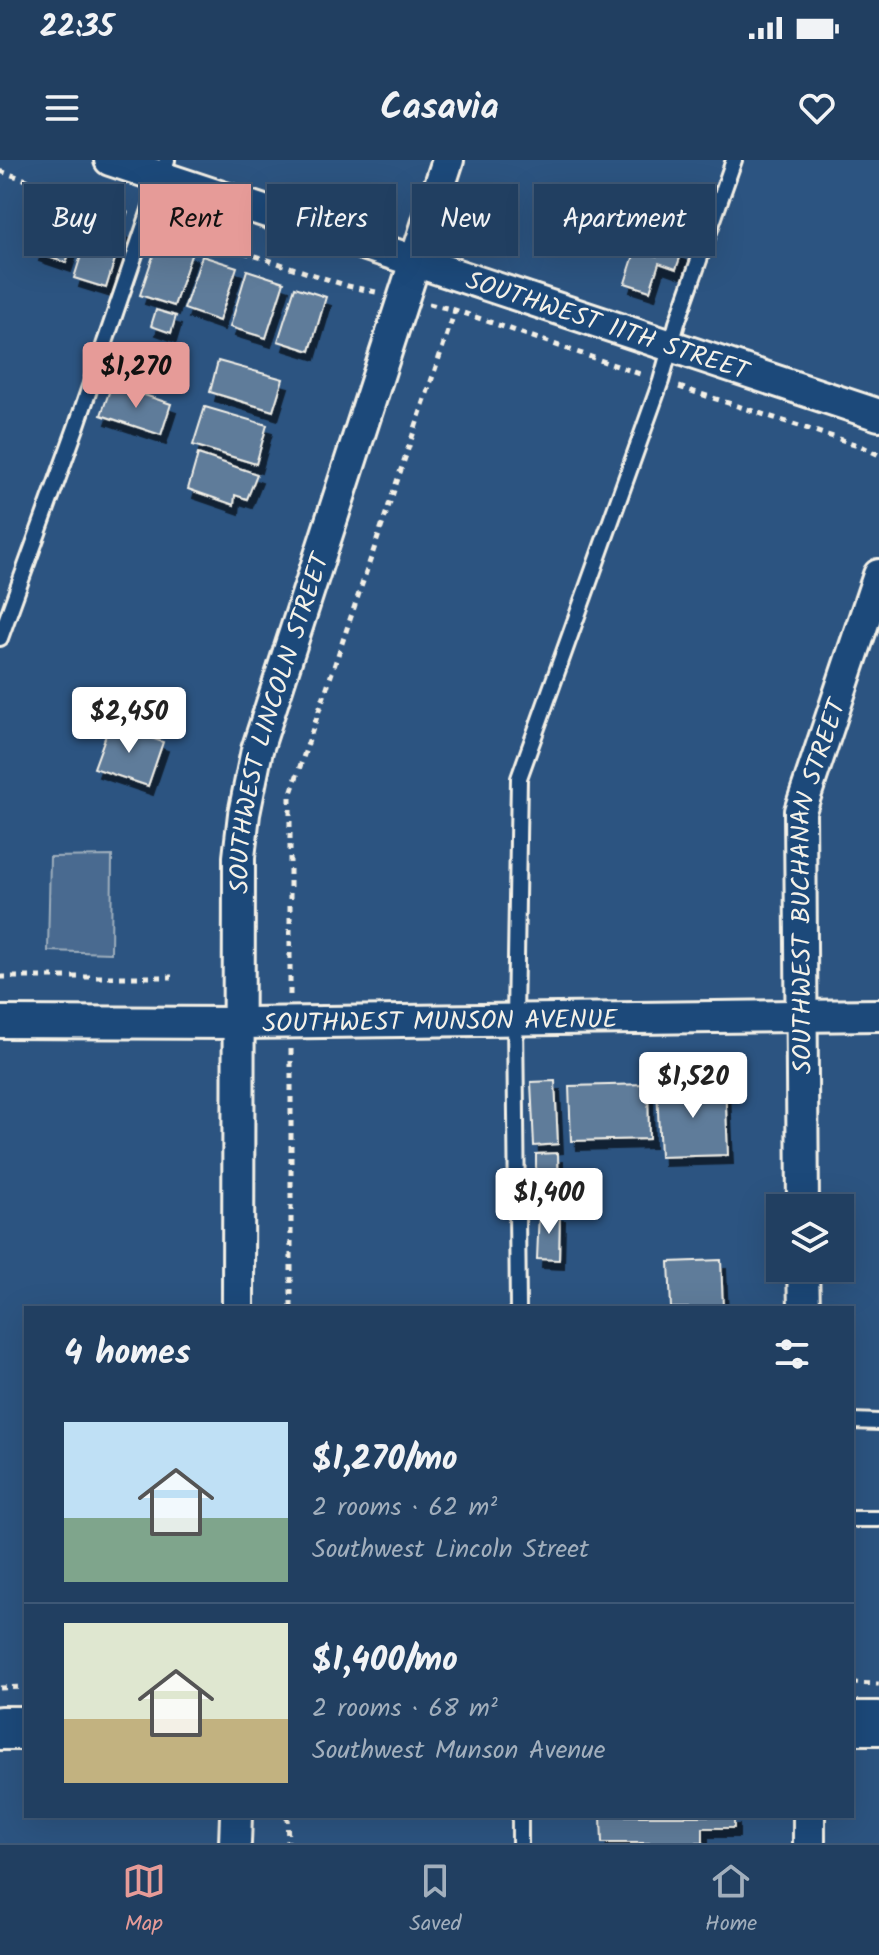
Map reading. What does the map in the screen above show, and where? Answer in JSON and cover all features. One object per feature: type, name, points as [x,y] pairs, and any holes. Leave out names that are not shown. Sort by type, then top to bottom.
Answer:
[{"type":"main road","points":[[854,1723],[879,1723]]},
{"type":"main road","points":[[0,1728],[24,1728]]},
{"type":"street","name":"SOUTHWEST 11TH STREET","points":[[110,160],[164,169],[414,261],[879,415]]},
{"type":"street","name":"SOUTHWEST LINCOLN STREET","points":[[238,1306],[239,857],[244,814],[257,750],[448,160]]},
{"type":"street","name":"SOUTHWEST BUCHANAN STREET","points":[[803,1194],[800,811],[879,575]]},
{"type":"street","name":"SOUTHWEST MUNSON AVENUE","points":[[0,1022],[290,1023],[879,1015]]},
{"type":"street","points":[[803,1282],[804,1306]]},
{"type":"street","points":[[235,1843],[236,1818]]},
{"type":"street","points":[[809,1818],[809,1843]]},
{"type":"lane","points":[[518,1306],[515,1019],[519,778],[661,381],[677,323],[734,160]]},
{"type":"lane","points":[[0,638],[140,241]]},
{"type":"lane","points":[[854,1421],[879,1422]]},
{"type":"lane","points":[[854,1519],[879,1519]]},
{"type":"lane","points":[[520,1818],[520,1843]]},
{"type":"path","points":[[0,171],[140,219]]},
{"type":"path","points":[[251,255],[348,286],[455,310],[861,446],[879,455]]},
{"type":"path","points":[[291,1306],[290,796],[464,277]]},
{"type":"path","points":[[0,977],[172,977]]},
{"type":"path","points":[[854,1683],[879,1684]]},
{"type":"path","points":[[0,1688],[24,1687]]},
{"type":"path","points":[[287,1818],[288,1843]]},
{"type":"shaded area","points":[[112,856],[111,953],[48,951],[50,857]]},
{"type":"building","points":[[46,256],[68,256],[66,263]]},
{"type":"building","points":[[81,256],[116,256],[106,288],[74,278]]},
{"type":"building","points":[[153,256],[191,256],[174,306],[140,295]]},
{"type":"building","points":[[202,256],[237,267],[219,321],[184,309]]},
{"type":"building","points":[[634,256],[681,256],[676,269],[659,263],[650,291],[625,283]]},
{"type":"building","points":[[247,270],[284,282],[266,338],[230,327]]},
{"type":"building","points":[[295,287],[326,297],[310,351],[278,341]]},
{"type":"building","points":[[156,310],[176,316],[171,333],[151,326]]},
{"type":"building","points":[[218,361],[283,379],[273,411],[210,392]]},
{"type":"building","points":[[112,384],[171,404],[161,435],[101,415]]},
{"type":"building","points":[[205,407],[267,425],[256,464],[193,445]]},
{"type":"building","points":[[198,454],[257,474],[247,499],[235,495],[234,505],[188,489]]},
{"type":"building","points":[[110,724],[163,742],[148,786],[94,768]]},
{"type":"building","points":[[555,1081],[558,1144],[534,1146],[531,1082]]},
{"type":"building","points":[[725,1083],[728,1155],[660,1157],[657,1086]]},
{"type":"building","points":[[648,1084],[649,1139],[571,1141],[569,1086]]},
{"type":"building","points":[[558,1153],[559,1203],[536,1203],[536,1154]]},
{"type":"building","points":[[539,1211],[560,1212],[559,1260],[537,1259]]},
{"type":"building","points":[[721,1260],[723,1306],[671,1306],[669,1262]]},
{"type":"building","points":[[601,1818],[734,1818],[734,1828],[703,1828],[703,1843],[602,1843]]}]
